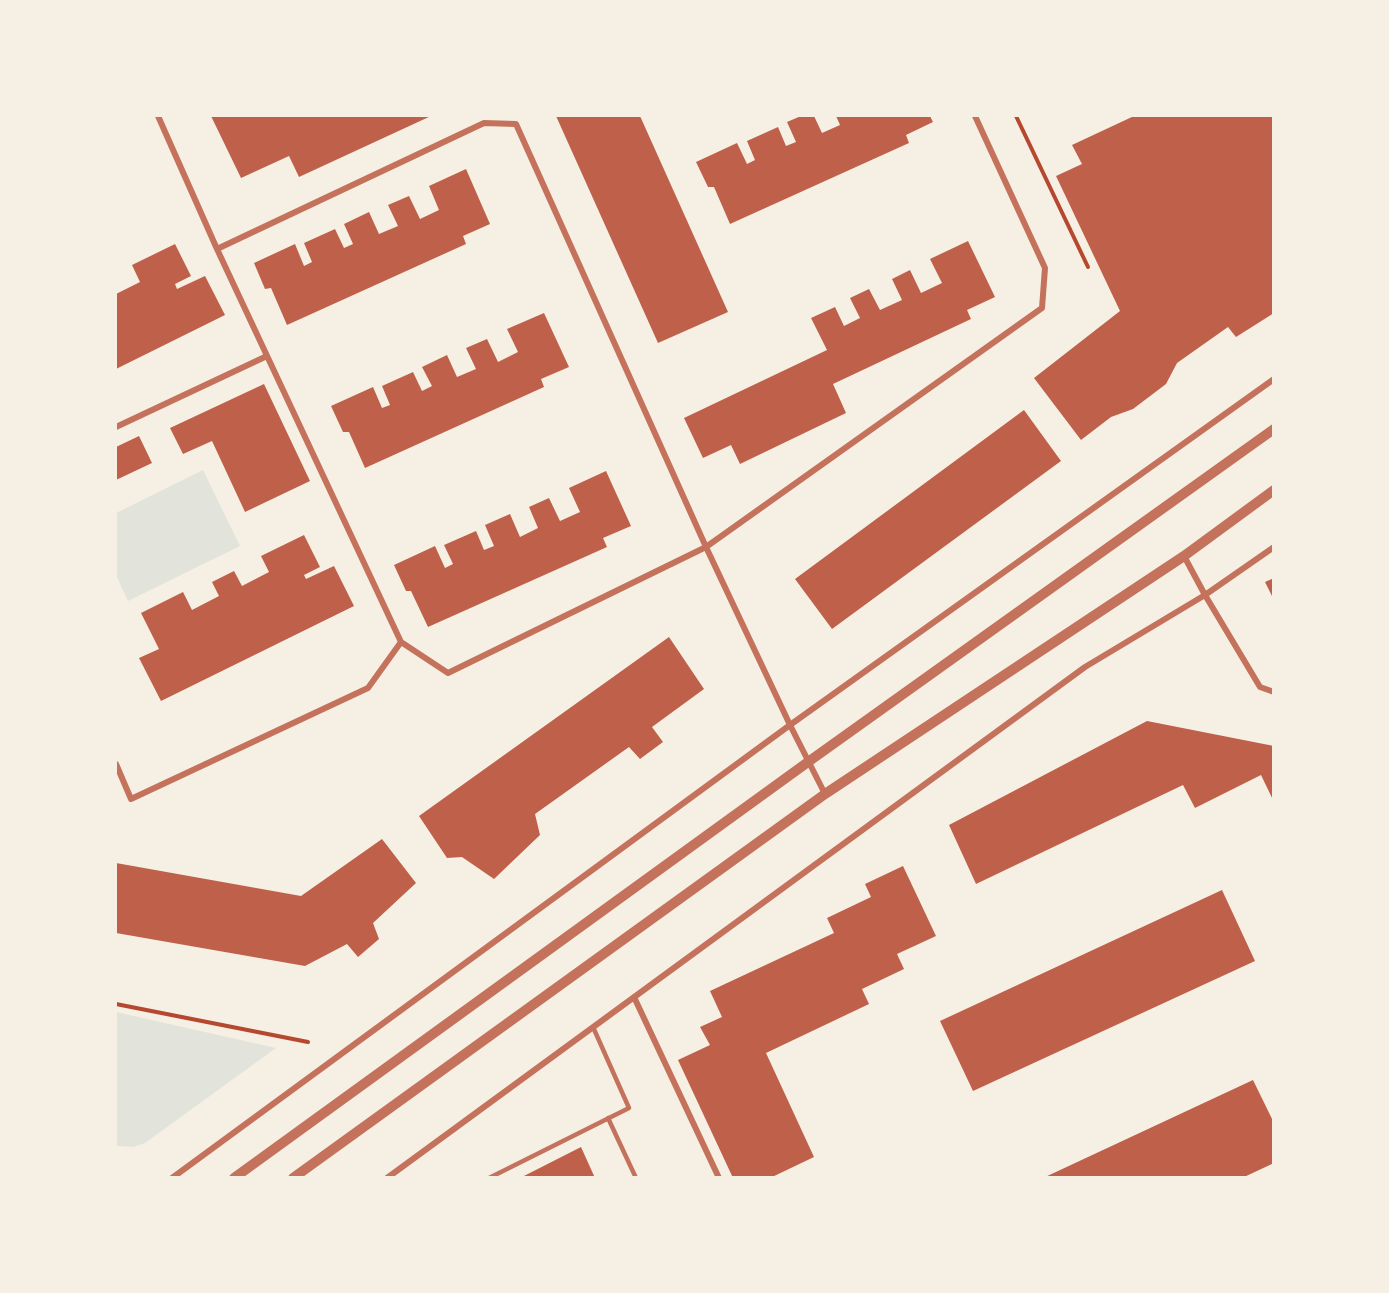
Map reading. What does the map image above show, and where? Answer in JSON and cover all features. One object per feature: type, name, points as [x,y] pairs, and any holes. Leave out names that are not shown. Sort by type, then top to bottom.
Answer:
[{"type":"street","points":[[158,116],[217,249],[401,642],[448,673],[706,546],[1042,308],[1045,268],[975,116]]},
{"type":"street","points":[[217,249],[484,123],[516,124],[706,546],[825,794]]},
{"type":"street","points":[[116,427],[267,356]]},
{"type":"street","points":[[172,1178],[790,725],[1274,379]]},
{"type":"street","points":[[234,1178],[808,762],[1274,429]]},
{"type":"street","points":[[293,1178],[825,794],[1185,556],[1274,490]]},
{"type":"street","points":[[387,1178],[1085,667],[1205,595],[1274,547]]},
{"type":"street","points":[[1185,556],[1205,595],[1260,687],[1274,692]]},
{"type":"street","points":[[116,764],[131,799],[368,688],[401,642]]},
{"type":"street","points":[[634,997],[719,1178]]},
{"type":"lane","points":[[489,1178],[629,1108],[593,1027]]},
{"type":"lane","points":[[608,1118],[636,1178]]},
{"type":"path","points":[[1017,116],[1088,267]]},
{"type":"path","points":[[116,1004],[308,1042]]},
{"type":"shaded area","points":[[203,470],[240,546],[128,601],[116,575],[116,513]]},
{"type":"shaded area","points":[[116,1012],[276,1048],[145,1143],[133,1147],[118,1146],[116,1145]]},
{"type":"building","points":[[211,116],[431,116],[299,177],[289,156],[241,178]]},
{"type":"building","points":[[556,116],[640,116],[728,312],[658,343]]},
{"type":"building","points":[[801,116],[814,116],[822,133],[840,125],[836,116],[930,116],[933,122],[906,135],[909,143],[730,224],[714,187],[708,187],[696,162],[737,143],[747,164],[755,160],[747,141],[778,127],[786,146],[796,142],[787,122]]},
{"type":"building","points":[[1134,116],[1274,116],[1274,313],[1236,337],[1228,327],[1177,363],[1166,384],[1133,409],[1111,417],[1081,440],[1034,378],[1120,311],[1056,176],[1082,164],[1072,145]]},
{"type":"building","points":[[466,169],[490,224],[463,236],[466,244],[287,325],[271,288],[265,289],[254,263],[295,244],[304,266],[312,262],[304,243],[335,229],[344,248],[353,244],[344,224],[369,212],[379,234],[398,226],[388,205],[409,196],[420,219],[439,210],[429,186]]},
{"type":"building","points":[[968,241],[995,297],[967,310],[971,319],[833,384],[846,413],[740,464],[731,445],[703,458],[684,418],[827,350],[811,318],[835,307],[844,326],[860,318],[850,298],[869,289],[880,310],[902,300],[892,279],[910,270],[921,293],[942,283],[930,259]]},
{"type":"building","points":[[175,244],[191,276],[175,284],[177,289],[205,276],[225,315],[116,369],[116,294],[140,282],[132,265]]},
{"type":"building","points":[[544,313],[569,367],[541,379],[544,387],[365,468],[349,432],[343,432],[331,406],[373,387],[382,408],[390,405],[382,386],[413,372],[422,391],[432,386],[422,367],[447,355],[457,377],[476,369],[466,348],[487,339],[498,362],[518,352],[507,329]]},
{"type":"building","points":[[264,384],[310,481],[245,512],[212,441],[183,454],[170,428]]},
{"type":"building","points":[[1024,410],[1061,461],[832,629],[795,579]]},
{"type":"building","points":[[139,436],[152,463],[116,480],[116,447]]},
{"type":"building","points":[[606,471],[631,526],[603,538],[607,547],[428,627],[411,591],[406,591],[394,565],[435,546],[445,568],[453,564],[444,545],[476,531],[484,550],[494,546],[485,525],[510,514],[520,537],[538,528],[529,507],[549,498],[560,521],[580,512],[569,488]]},
{"type":"building","points":[[304,535],[320,567],[304,575],[306,579],[334,566],[354,606],[161,701],[139,658],[159,649],[141,613],[183,592],[192,610],[219,596],[212,582],[234,571],[242,586],[269,572],[261,556]]},
{"type":"building","points":[[1274,578],[1274,600],[1265,582]]},
{"type":"building","points":[[669,637],[704,689],[652,727],[663,742],[640,759],[629,747],[535,814],[540,835],[494,879],[462,857],[447,858],[419,816]]},
{"type":"building","points":[[1147,721],[1274,746],[1274,802],[1261,775],[1195,808],[1183,785],[976,884],[949,825]]},
{"type":"building","points":[[382,839],[416,883],[373,923],[379,939],[358,957],[347,944],[305,966],[116,933],[116,863],[301,896]]},
{"type":"building","points":[[903,866],[936,936],[897,954],[904,969],[862,989],[869,1004],[766,1053],[814,1157],[770,1178],[733,1178],[678,1060],[710,1045],[700,1027],[722,1017],[710,991],[834,933],[827,918],[871,897],[865,884]]},
{"type":"building","points":[[1222,890],[1255,961],[973,1091],[940,1021]]},
{"type":"building","points":[[1253,1080],[1274,1123],[1274,1163],[1242,1178],[1043,1178]]},
{"type":"building","points":[[581,1147],[595,1178],[520,1178]]}]
